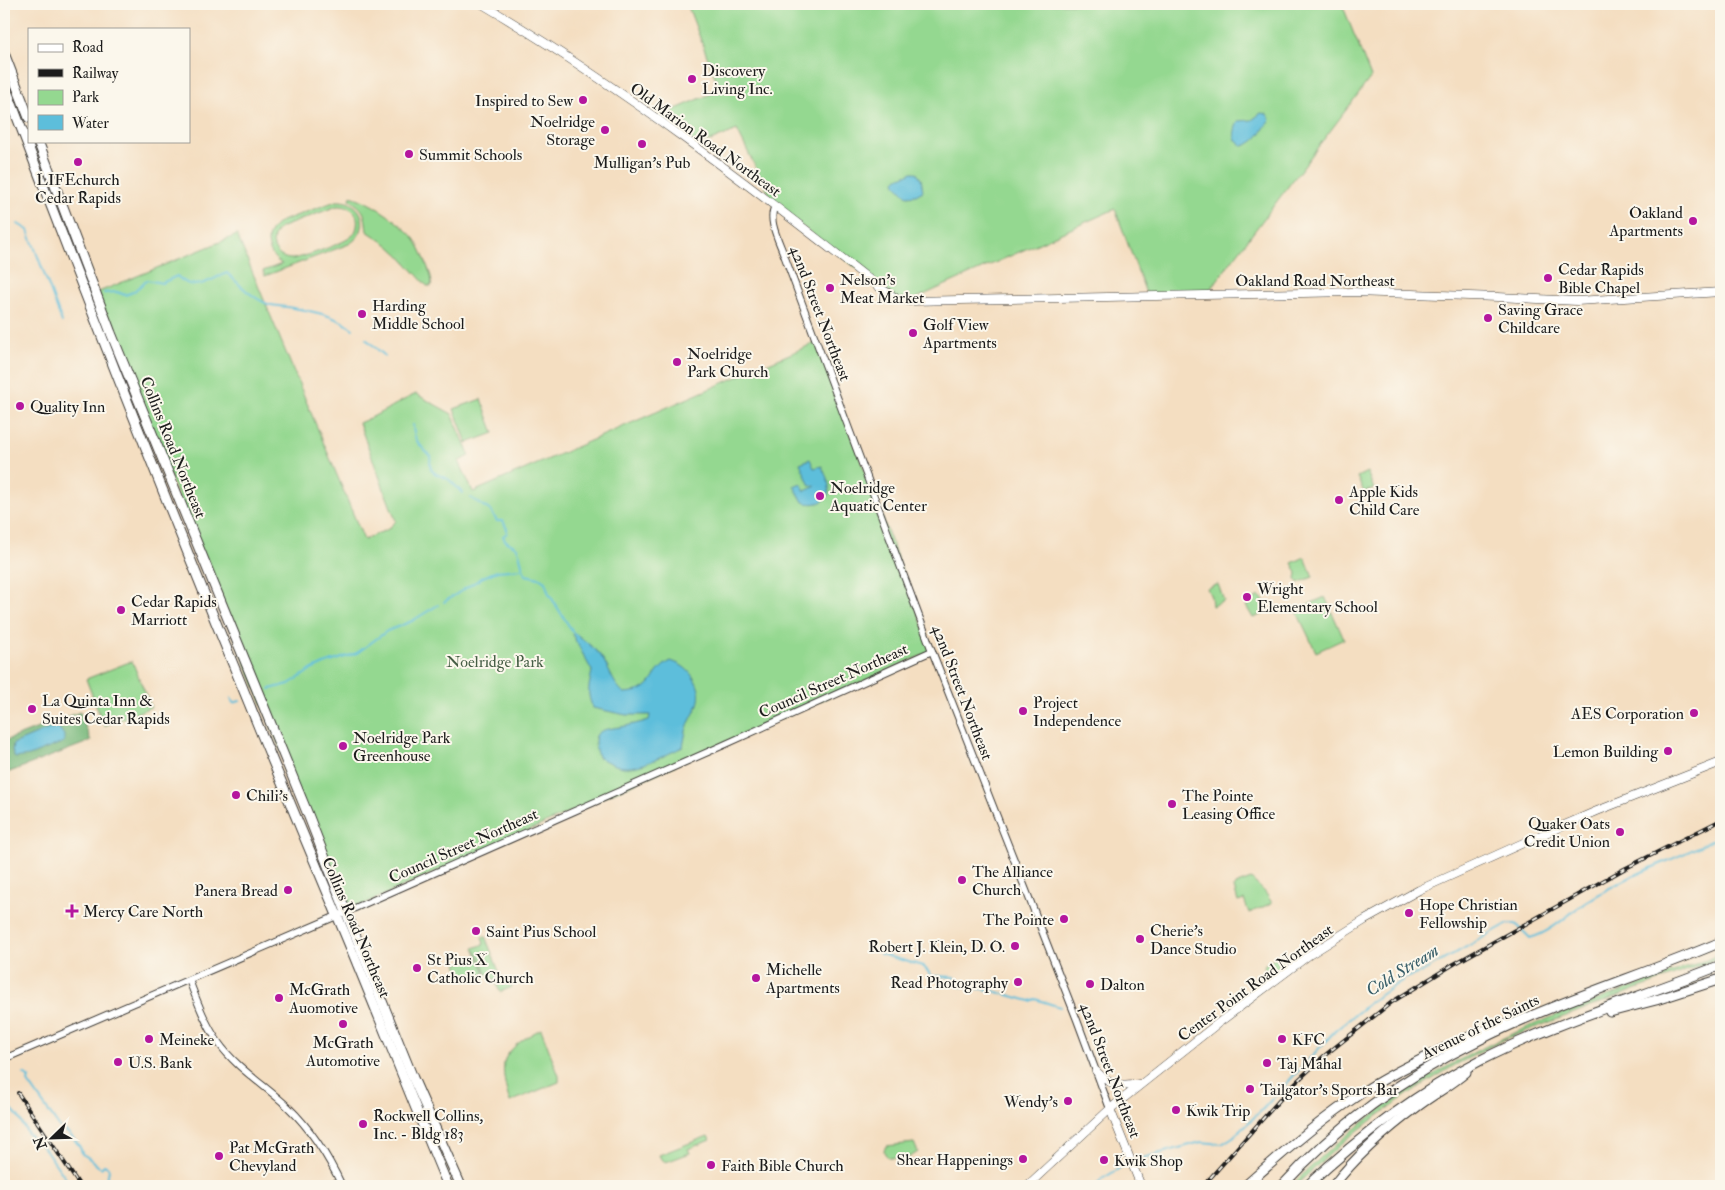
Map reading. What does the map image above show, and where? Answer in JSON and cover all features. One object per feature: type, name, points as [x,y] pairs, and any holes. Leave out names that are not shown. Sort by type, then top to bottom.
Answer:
[{"type":"highway","points":[[4,53],[28,115]]},
{"type":"highway","name":"Collins Road Northeast","points":[[4,83],[101,337],[297,823],[341,914],[462,1186]]},
{"type":"highway","name":"Collins Road Northeast","points":[[38,142],[115,342],[286,762],[341,914],[448,1186]]},
{"type":"highway","name":"Collins Road Northeast","points":[[239,678],[247,681],[274,745],[286,762]]},
{"type":"highway","name":"Avenue of the Saints","points":[[1282,1186],[1320,1148],[1378,1101],[1443,1059],[1526,1019],[1709,948],[1721,941]]},
{"type":"highway","name":"Avenue of the Saints","points":[[1306,1186],[1389,1116],[1430,1089],[1482,1059],[1541,1033],[1721,965]]},
{"type":"highway","points":[[1590,1015],[1656,1000],[1721,979]]},
{"type":"highway","points":[[1245,1186],[1314,1127],[1352,1099],[1383,1080],[1492,1027],[1526,1019]]},
{"type":"highway","points":[[1333,1186],[1364,1151],[1389,1129],[1419,1105],[1457,1080],[1482,1059]]},
{"type":"main road","name":"Old Marion Road Northeast","points":[[482,4],[590,71],[775,206],[879,287],[896,298],[910,301]]},
{"type":"main road","name":"Oakland Road Northeast","points":[[910,301],[1354,292],[1577,301],[1721,292]]},
{"type":"main road","name":"Center Point Road Northeast","points":[[1028,1186],[1110,1109],[1309,955],[1399,900],[1597,811],[1721,762]]},
{"type":"main road","points":[[1096,1071],[1107,1082],[1117,1086],[1128,1086],[1144,1082]]},
{"type":"main road","name":"42nd Street Northeast","points":[[1110,1109],[1141,1186]]},
{"type":"street","name":"42nd Street Northeast","points":[[775,206],[772,212],[775,231],[932,650],[1110,1109]]},
{"type":"street","name":"Council Street Northeast","points":[[4,1059],[341,914],[932,650]]},
{"type":"street","points":[[189,980],[208,1026],[219,1043],[231,1057],[290,1109],[322,1150],[342,1186]]},
{"type":"green space","points":[[687,4],[1342,4],[1371,77],[1209,291],[1147,296],[1115,209],[910,301],[896,298],[775,206],[737,130],[696,147],[655,118],[720,90]]},
{"type":"green space","points":[[351,196],[381,210],[411,235],[424,258],[432,281],[431,286],[427,286],[388,245],[367,231],[363,213],[350,200]]},
{"type":"green space","points":[[336,201],[353,205],[362,217],[363,224],[361,231],[349,244],[265,276],[263,271],[282,264],[272,254],[268,242],[271,231],[282,221]],"holes":[[[337,206],[349,208],[356,216],[357,228],[352,236],[333,246],[293,259],[277,253],[273,243],[276,233],[280,228]]]},
{"type":"green space","name":"Noelridge Park","points":[[237,235],[364,540],[388,529],[396,521],[359,423],[416,394],[452,414],[470,456],[459,461],[473,492],[817,342],[932,651],[346,912],[96,293]]},
{"type":"green space","points":[[481,399],[494,433],[467,443],[454,409]]},
{"type":"green space","points":[[1367,472],[1374,489],[1364,492],[1357,477]]},
{"type":"green space","points":[[1305,557],[1313,577],[1298,583],[1296,579],[1297,573],[1292,563]]},
{"type":"green space","points":[[1218,584],[1224,601],[1212,606],[1207,588]]},
{"type":"green space","points":[[1258,596],[1264,601],[1263,614],[1253,618],[1246,606]]},
{"type":"green space","points":[[1325,597],[1344,639],[1316,652],[1296,610]]},
{"type":"green space","points":[[132,661],[151,707],[104,726],[86,679]]},
{"type":"green space","points":[[80,712],[91,741],[7,773],[4,764],[4,741]]},
{"type":"green space","points":[[1251,879],[1265,892],[1272,903],[1249,913],[1244,900],[1238,902],[1234,888],[1235,885]]},
{"type":"green space","points":[[485,936],[504,984],[510,982],[512,987],[500,992],[494,978],[491,979],[487,975],[474,948],[484,944],[482,937]]},
{"type":"green space","points":[[1721,952],[1721,956],[1706,963],[1505,1039],[1455,1065],[1411,1092],[1369,1122],[1342,1143],[1295,1186],[1291,1186],[1354,1129],[1420,1083],[1455,1062],[1529,1026],[1703,962]]},
{"type":"green space","points":[[1281,953],[1284,953],[1285,964],[1272,973],[1266,972],[1264,965]]},
{"type":"green space","points":[[478,956],[485,973],[464,981],[457,964]]},
{"type":"green space","points":[[541,1029],[559,1076],[559,1082],[510,1102],[504,1075],[505,1059],[516,1045]]},
{"type":"green space","points":[[708,1136],[710,1140],[688,1149],[690,1153],[666,1162],[659,1155]]},
{"type":"green space","points":[[914,1143],[918,1152],[910,1157],[889,1158],[885,1154],[886,1146]]},
{"type":"water","points":[[1261,113],[1267,114],[1270,119],[1262,132],[1252,142],[1243,146],[1239,144],[1234,135],[1238,121],[1252,120]]},
{"type":"water","points":[[912,172],[916,172],[921,179],[923,191],[916,195],[907,196],[897,186],[895,181]]},
{"type":"water","points":[[810,459],[814,468],[822,466],[829,486],[828,494],[824,500],[812,504],[803,502],[794,486],[801,483],[805,491],[816,486],[810,486],[800,463]]},
{"type":"water","points":[[575,633],[600,655],[616,684],[624,693],[643,689],[652,681],[658,671],[671,661],[688,671],[695,680],[700,694],[699,701],[686,731],[683,747],[654,760],[631,767],[617,766],[598,757],[595,742],[598,733],[607,729],[649,720],[650,715],[626,715],[593,708],[589,694],[592,671],[572,634]]},
{"type":"water","points":[[58,727],[64,735],[64,742],[29,756],[15,758],[12,751],[13,744],[51,728]]},
{"type":"waterway","points":[[18,224],[28,230],[62,322]]},
{"type":"waterway","points":[[104,293],[117,292],[125,295],[133,292],[147,280],[162,283],[177,276],[190,284],[196,285],[208,282],[227,273],[246,290],[268,304],[322,314],[338,320],[353,329]]},
{"type":"waterway","points":[[366,339],[385,356]]},
{"type":"waterway","points":[[413,425],[416,439],[430,456],[432,471],[448,479],[463,493]]},
{"type":"waterway","points":[[471,498],[491,511],[497,521],[503,521],[507,529],[507,533],[503,536],[505,540],[518,549],[526,575],[539,578],[545,582],[549,594],[574,634]]},
{"type":"waterway","points":[[444,602],[483,577],[497,571],[522,569]]},
{"type":"waterway","points":[[270,689],[289,684],[324,664],[357,653],[387,631],[412,621],[438,605]]},
{"type":"waterway","points":[[231,698],[233,703],[240,701]]},
{"type":"waterway","name":"Cold Stream","points":[[1143,1158],[1201,1142],[1222,1144],[1233,1137],[1262,1110],[1335,1031],[1373,1000],[1406,978],[1422,972],[1507,924],[1516,924],[1530,938],[1543,933],[1609,888],[1721,835]]},
{"type":"waterway","points":[[880,954],[923,966],[932,976],[954,977],[957,986],[990,990],[1030,1001],[1035,999],[1060,1007]]},
{"type":"waterway","points":[[24,1074],[29,1078],[28,1082],[60,1128],[74,1139],[80,1147],[82,1154],[101,1168],[104,1165],[108,1167],[106,1184],[108,1185]]},
{"type":"waterway","points":[[4,1096],[28,1134],[45,1149],[71,1186]]},
{"type":"waterway","name":"Cold Stream","points":[[1096,1186],[1102,1179],[1120,1168]]},
{"type":"railway","points":[[1203,1186],[1292,1086],[1324,1056],[1392,1002],[1454,964],[1624,869],[1721,820]]},
{"type":"railway","points":[[18,1093],[80,1186]]},
{"type":"place","name":"Discovery Living Inc.","points":[[692,79]]},
{"type":"place","name":"Inspired to Sew","points":[[583,100]]},
{"type":"place","name":"Noelridge Storage","points":[[605,130]]},
{"type":"place","name":"Mulligan's Pub","points":[[642,144]]},
{"type":"place","name":"Summit Schools","points":[[409,154]]},
{"type":"place","name":"LIFEchurch Cedar Rapids","points":[[78,162]]},
{"type":"place","name":"Oakland Apartments","points":[[1693,221]]},
{"type":"place","name":"Cedar Rapids Bible Chapel","points":[[1548,278]]},
{"type":"place","name":"Nelson's Meat Market","points":[[830,288]]},
{"type":"place","name":"Harding Middle School","points":[[362,314]]},
{"type":"place","name":"Saving Grace Childcare","points":[[1488,318]]},
{"type":"place","name":"Golf View Apartments","points":[[913,333]]},
{"type":"place","name":"Noelridge Park Church","points":[[677,362]]},
{"type":"place","name":"Quality Inn","points":[[20,406]]},
{"type":"place","name":"Noelridge Aquatic Center","points":[[820,496]]},
{"type":"place","name":"Apple Kids Child Care","points":[[1339,500]]},
{"type":"place","name":"Wright Elementary School","points":[[1247,597]]},
{"type":"place","name":"Cedar Rapids Marriott","points":[[121,610]]},
{"type":"place","name":"La Quinta Inn & Suites Cedar Rapids","points":[[32,709]]},
{"type":"place","name":"Project Independence","points":[[1023,711]]},
{"type":"place","name":"AES Corporation","points":[[1694,713]]},
{"type":"place","name":"Noelridge Park Greenhouse","points":[[343,746]]},
{"type":"place","name":"Lemon Building","points":[[1668,751]]},
{"type":"place","name":"Chili's","points":[[236,795]]},
{"type":"place","name":"The Pointe Leasing Office","points":[[1172,804]]},
{"type":"place","name":"Quaker Oats Credit Union","points":[[1620,832]]},
{"type":"place","name":"The Alliance Church","points":[[962,880]]},
{"type":"place","name":"Panera Bread","points":[[288,890]]},
{"type":"place","name":"Mercy Care North","points":[[72,911]]},
{"type":"place","name":"Hope Christian Fellowship","points":[[1409,913]]},
{"type":"place","name":"The Pointe","points":[[1064,919]]},
{"type":"place","name":"Saint Pius School","points":[[476,931]]},
{"type":"place","name":"Cherie's Dance Studio","points":[[1140,939]]},
{"type":"place","name":"Robert J. Klein, D. O.","points":[[1015,946]]},
{"type":"place","name":"St Pius X Catholic Church","points":[[417,968]]},
{"type":"place","name":"Michelle Apartments","points":[[756,978]]},
{"type":"place","name":"Read Photography","points":[[1018,982]]},
{"type":"place","name":"Dalton","points":[[1090,984]]},
{"type":"place","name":"McGrath Auomotive","points":[[279,998]]},
{"type":"place","name":"McGrath Automotive","points":[[343,1024]]},
{"type":"place","name":"Meineke","points":[[149,1039]]},
{"type":"place","name":"KFC","points":[[1282,1039]]},
{"type":"place","name":"U.S. Bank","points":[[118,1062]]},
{"type":"place","name":"Taj Mahal","points":[[1267,1063]]},
{"type":"place","name":"Tailgator's Sports Bar","points":[[1250,1089]]},
{"type":"place","name":"Wendy's","points":[[1068,1101]]},
{"type":"place","name":"Kwik Trip","points":[[1176,1110]]},
{"type":"place","name":"Rockwell Collins, Inc. - Bldg 183","points":[[363,1124]]},
{"type":"place","name":"Pat McGrath Chevyland","points":[[219,1156]]},
{"type":"place","name":"Shear Happenings","points":[[1023,1159]]},
{"type":"place","name":"Kwik Shop","points":[[1104,1160]]},
{"type":"place","name":"Faith Bible Church","points":[[711,1165]]}]
